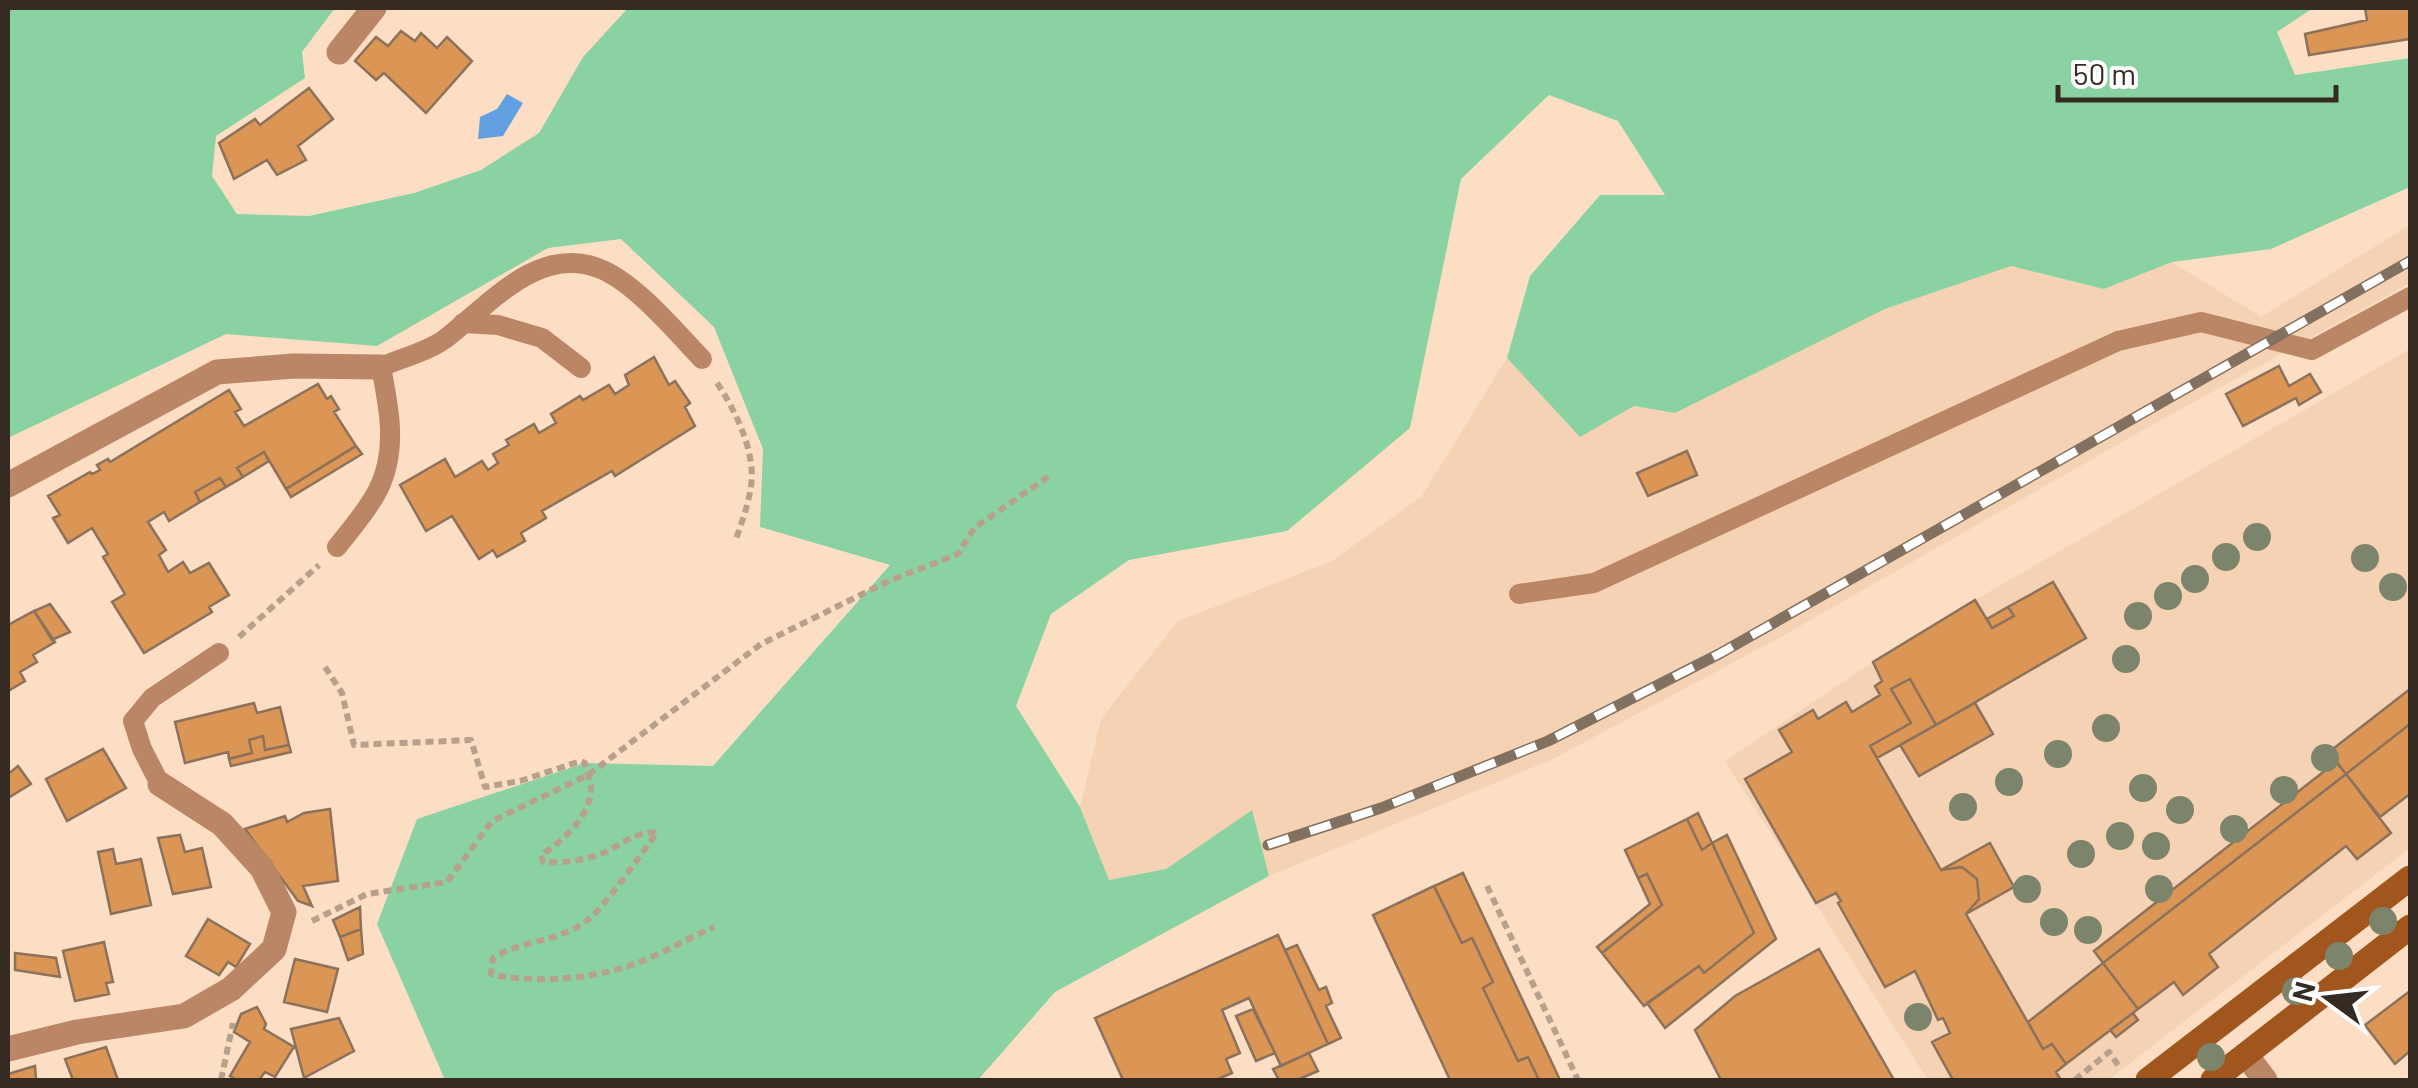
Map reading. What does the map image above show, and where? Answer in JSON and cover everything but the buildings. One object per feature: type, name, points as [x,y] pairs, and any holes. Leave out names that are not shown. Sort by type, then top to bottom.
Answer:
[{"type":"main road","points":[[2148,1080],[2410,878]]},
{"type":"main road","points":[[2213,1080],[2410,928]]},
{"type":"street","points":[[339,52],[374,8]]},
{"type":"street","points":[[8,485],[217,372],[294,366],[381,367]]},
{"type":"street","points":[[8,1049],[76,1032],[184,1016],[231,989],[274,949],[284,912],[262,868],[222,824],[160,784]]},
{"type":"street","points":[[2246,1055],[2265,1080]]},
{"type":"lane","points":[[338,547],[378,490],[390,453],[390,416],[381,367],[441,342],[522,277],[561,263],[598,268],[640,295],[702,359]]},
{"type":"lane","points":[[1519,594],[1594,583],[2118,341],[2201,322],[2312,350],[2410,297]]},
{"type":"lane","points":[[463,323],[498,325],[542,338],[581,368]]},
{"type":"lane","points":[[160,784],[133,721],[152,698],[219,654]]},
{"type":"path","points":[[702,359],[731,404],[752,464],[748,504],[735,542]]},
{"type":"path","points":[[282,930],[310,922],[368,894],[447,882],[492,821],[588,776],[761,644],[891,580],[958,554],[974,528],[1048,477]]},
{"type":"path","points":[[219,654],[338,547]]},
{"type":"path","points":[[325,667],[342,693],[354,745],[471,740],[485,787],[520,781],[581,761],[592,790],[583,815],[555,846],[541,855],[543,862],[561,863],[600,855],[647,831],[657,833],[587,920],[546,940],[506,949],[493,958],[491,974],[515,980],[560,978],[622,968],[714,926]]},
{"type":"path","points":[[1486,886],[1578,1080]]},
{"type":"path","points":[[221,1080],[237,1005],[231,989]]},
{"type":"path","points":[[2078,1078],[2109,1052],[2130,1080]]},
{"type":"shaded area","points":[[2410,225],[2410,283],[1779,638],[1551,760],[1269,876],[1252,811],[1166,869],[1109,880],[1080,807],[1101,719],[1178,621],[1332,561],[1422,496],[1507,358],[1580,437],[1634,406],[1675,413],[1885,309],[2011,266],[2104,289],[2172,262],[2261,317]]},
{"type":"shaded area","points":[[2410,349],[2410,848],[2108,1080],[1928,1080],[1725,761],[1873,662],[1975,600]]},
{"type":"green space","points":[[8,8],[335,8],[302,52],[305,78],[216,136],[212,176],[237,214],[309,216],[414,193],[481,170],[539,133],[583,57],[628,8],[2313,8],[2277,32],[2295,75],[2410,58],[2410,187],[2271,249],[2172,262],[2104,289],[2011,266],[1885,309],[1675,413],[1634,406],[1580,437],[1507,358],[1530,276],[1600,195],[1665,195],[1618,121],[1549,95],[1461,179],[1410,428],[1287,531],[1129,560],[1051,614],[1016,706],[1080,807],[1109,880],[1166,869],[1252,810],[1269,876],[1055,992],[978,1080],[445,1080],[377,924],[417,819],[585,763],[713,766],[890,565],[760,527],[763,449],[714,327],[621,239],[548,248],[377,346],[226,334],[8,438]]},
{"type":"water","points":[[507,94],[523,103],[503,136],[478,139],[480,117],[497,109]]},
{"type":"railway","points":[[1268,845],[1381,808],[1548,741],[1719,654],[2410,261]]}]
